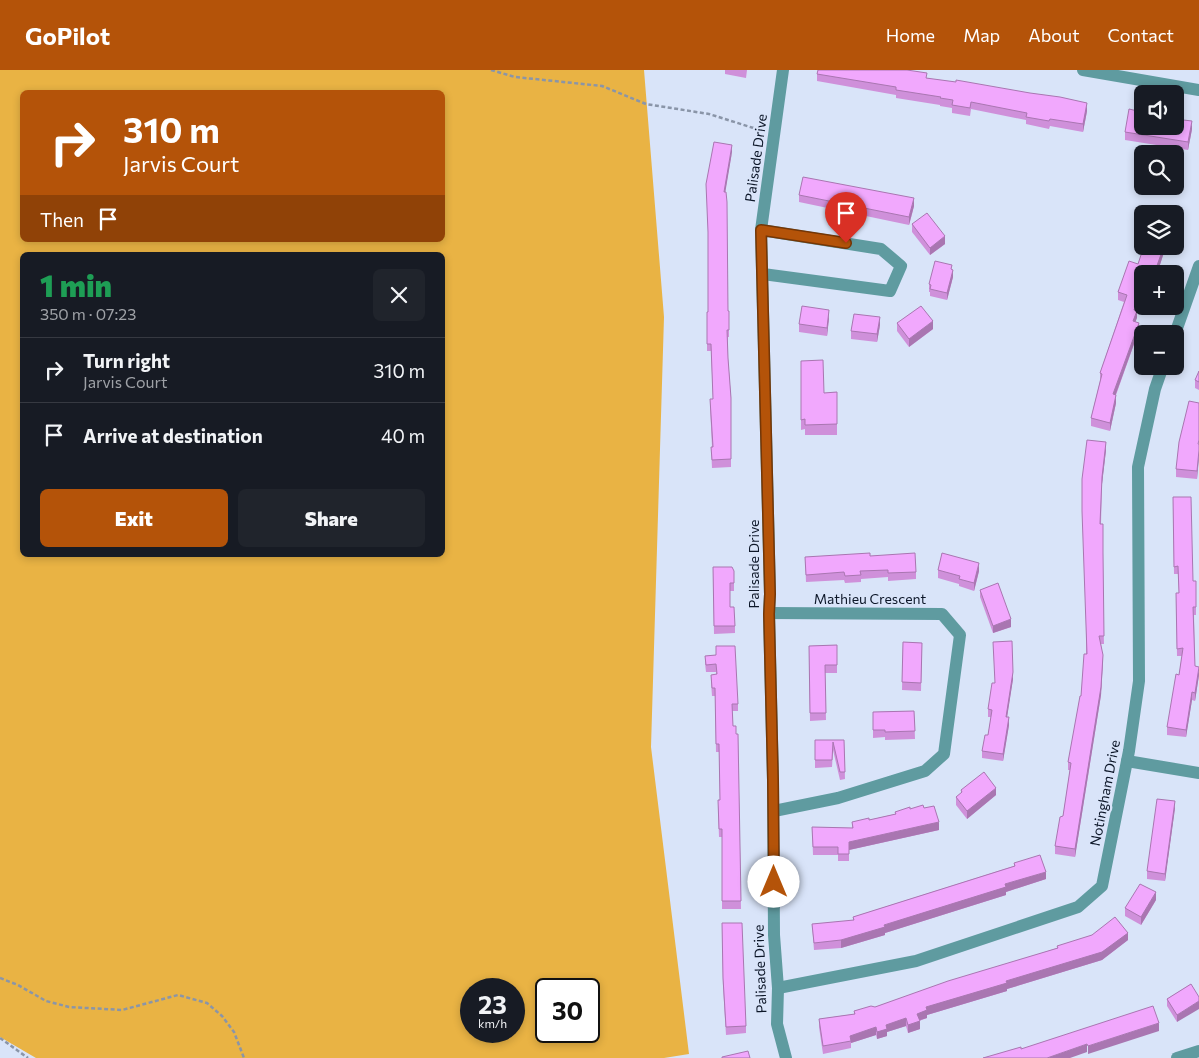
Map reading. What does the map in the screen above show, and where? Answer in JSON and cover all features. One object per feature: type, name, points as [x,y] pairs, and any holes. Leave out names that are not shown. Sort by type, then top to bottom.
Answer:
[{"type":"street","name":"Palisade Drive","points":[[783,70],[761,230],[770,584],[774,935],[778,988],[777,1024],[786,1058]]},
{"type":"street","points":[[1084,70],[1199,90]]},
{"type":"street","points":[[761,230],[881,249],[901,266],[890,291],[763,274]]},
{"type":"street","points":[[1178,325],[1199,266]]},
{"type":"street","name":"Notingham Drive","points":[[778,988],[916,961],[1078,907],[1102,886],[1127,761],[1138,681],[1138,467],[1160,375]]},
{"type":"street","name":"Mathieu Crescent","points":[[769,614],[942,614],[960,635],[944,754],[938,760],[925,771],[838,798],[774,811]]},
{"type":"street","points":[[1127,761],[1199,773]]},
{"type":"street","points":[[1177,1058],[1199,1051]]},
{"type":"path","points":[[491,70],[514,77],[602,86],[646,104],[709,114],[774,134]]},
{"type":"path","points":[[0,978],[18,985],[46,1001],[69,1007],[122,1010],[178,995],[207,1003],[222,1016],[234,1032],[244,1058]]},
{"type":"path","points":[[0,1038],[28,1058]]},
{"type":"shaded area","points":[[0,70],[644,70],[664,317],[651,747],[689,1054],[664,1058],[36,1058],[0,1037]]},
{"type":"building","points":[[818,70],[907,70],[927,73],[926,78],[956,82],[956,80],[1087,103],[1083,124],[1050,119],[1049,121],[1026,117],[1027,113],[971,102],[970,108],[952,105],[953,100],[896,90],[896,87],[817,74]]},
{"type":"building","points":[[1129,109],[1134,110],[1134,133],[1125,132]]},
{"type":"building","points":[[1184,120],[1192,121],[1188,142],[1144,135],[1184,135]]},
{"type":"building","points":[[714,142],[732,145],[724,192],[726,192],[727,202],[729,330],[727,330],[731,398],[731,459],[712,460],[710,399],[713,399],[711,344],[707,344],[708,232],[706,184]]},
{"type":"building","points":[[803,177],[914,198],[909,217],[799,195]]},
{"type":"building","points":[[927,213],[945,236],[930,248],[912,224]]},
{"type":"building","points":[[1141,255],[1161,255],[1157,265],[1134,265],[1135,315],[1133,321],[1139,323],[1138,325],[1134,325],[1134,337],[1113,394],[1116,395],[1110,423],[1091,418],[1102,374],[1100,373],[1127,295],[1118,292],[1129,261],[1138,264]]},
{"type":"building","points":[[935,261],[952,265],[951,269],[953,270],[947,293],[930,289],[931,285],[929,284]]},
{"type":"building","points":[[802,306],[829,310],[827,328],[799,324]]},
{"type":"building","points":[[921,306],[933,321],[909,339],[897,323]]},
{"type":"building","points":[[854,314],[880,317],[877,334],[851,331]]},
{"type":"building","points":[[823,360],[824,393],[837,392],[837,424],[805,425],[805,419],[801,420],[801,361]]},
{"type":"building","points":[[1199,371],[1199,382],[1195,380]]},
{"type":"building","points":[[1189,401],[1199,403],[1197,471],[1176,469],[1179,442]]},
{"type":"building","points":[[1087,440],[1106,442],[1100,524],[1103,524],[1104,636],[1099,636],[1103,655],[1101,687],[1075,849],[1055,846],[1060,817],[1063,816],[1071,763],[1068,762],[1081,696],[1084,654],[1087,654],[1082,479]]},
{"type":"building","points":[[1173,497],[1191,497],[1193,581],[1196,581],[1196,607],[1193,607],[1195,666],[1199,667],[1195,693],[1192,692],[1186,730],[1167,727],[1176,674],[1179,675],[1183,648],[1177,649],[1176,593],[1179,593],[1178,566],[1174,567]]},
{"type":"building","points":[[870,553],[870,556],[915,553],[916,572],[888,573],[888,570],[860,571],[861,575],[845,576],[844,572],[806,575],[805,557]]},
{"type":"building","points":[[942,553],[979,563],[974,583],[959,579],[960,576],[938,570]]},
{"type":"building","points":[[713,567],[732,567],[734,571],[734,583],[730,583],[730,607],[734,607],[735,626],[714,626]]},
{"type":"building","points":[[998,583],[1011,619],[993,626],[980,590]]},
{"type":"building","points":[[1012,641],[1013,672],[1006,717],[1009,717],[1003,754],[982,751],[985,735],[988,735],[992,710],[988,709],[992,683],[995,683],[993,642]]},
{"type":"building","points":[[903,642],[922,643],[921,683],[902,682]]},
{"type":"building","points":[[837,645],[837,665],[825,665],[826,713],[810,713],[809,646]]},
{"type":"building","points":[[716,646],[735,646],[738,704],[732,704],[733,726],[736,726],[736,734],[738,734],[741,901],[722,901],[722,829],[719,829],[718,800],[720,800],[719,744],[716,744],[715,688],[712,688],[711,675],[717,674],[716,664],[706,665],[705,656],[716,655]]},
{"type":"building","points":[[914,711],[915,731],[885,732],[885,730],[873,730],[873,712]]},
{"type":"building","points":[[815,740],[844,740],[845,772],[840,772],[833,742],[832,760],[815,760]]},
{"type":"building","points":[[984,772],[996,788],[967,811],[956,797],[962,792],[961,790]]},
{"type":"building","points":[[1157,799],[1175,801],[1165,874],[1147,871]]},
{"type":"building","points":[[923,805],[924,808],[934,806],[939,822],[849,842],[849,854],[838,854],[838,847],[813,847],[812,827],[853,828],[852,822],[896,814],[895,812]]},
{"type":"building","points":[[1040,855],[1046,872],[1005,884],[1006,887],[884,925],[885,927],[841,940],[814,943],[812,924],[854,920],[853,917],[1015,866],[1014,863]]},
{"type":"building","points":[[1140,884],[1156,892],[1141,917],[1125,908]]},
{"type":"building","points":[[1115,917],[1128,933],[1102,952],[926,1007],[927,1010],[917,1014],[920,1021],[908,1025],[906,1018],[886,1025],[887,1029],[877,1032],[876,1027],[850,1036],[851,1041],[823,1046],[819,1019],[855,1014],[854,1011],[871,1006],[875,1007],[948,981],[1058,948],[1057,946],[1092,935]]},
{"type":"building","points":[[722,923],[742,923],[746,1026],[726,1027]]},
{"type":"building","points":[[1191,984],[1199,997],[1199,1001],[1177,1015],[1167,999]]},
{"type":"building","points":[[1153,1006],[1159,1023],[1088,1046],[1087,1044],[1047,1058],[983,1058],[1021,1047],[1021,1049]]},
{"type":"building","points":[[748,1051],[750,1058],[722,1058],[722,1057]]},
{"type":"route","points":[[774,882],[770,594],[761,230],[846,243]]}]
